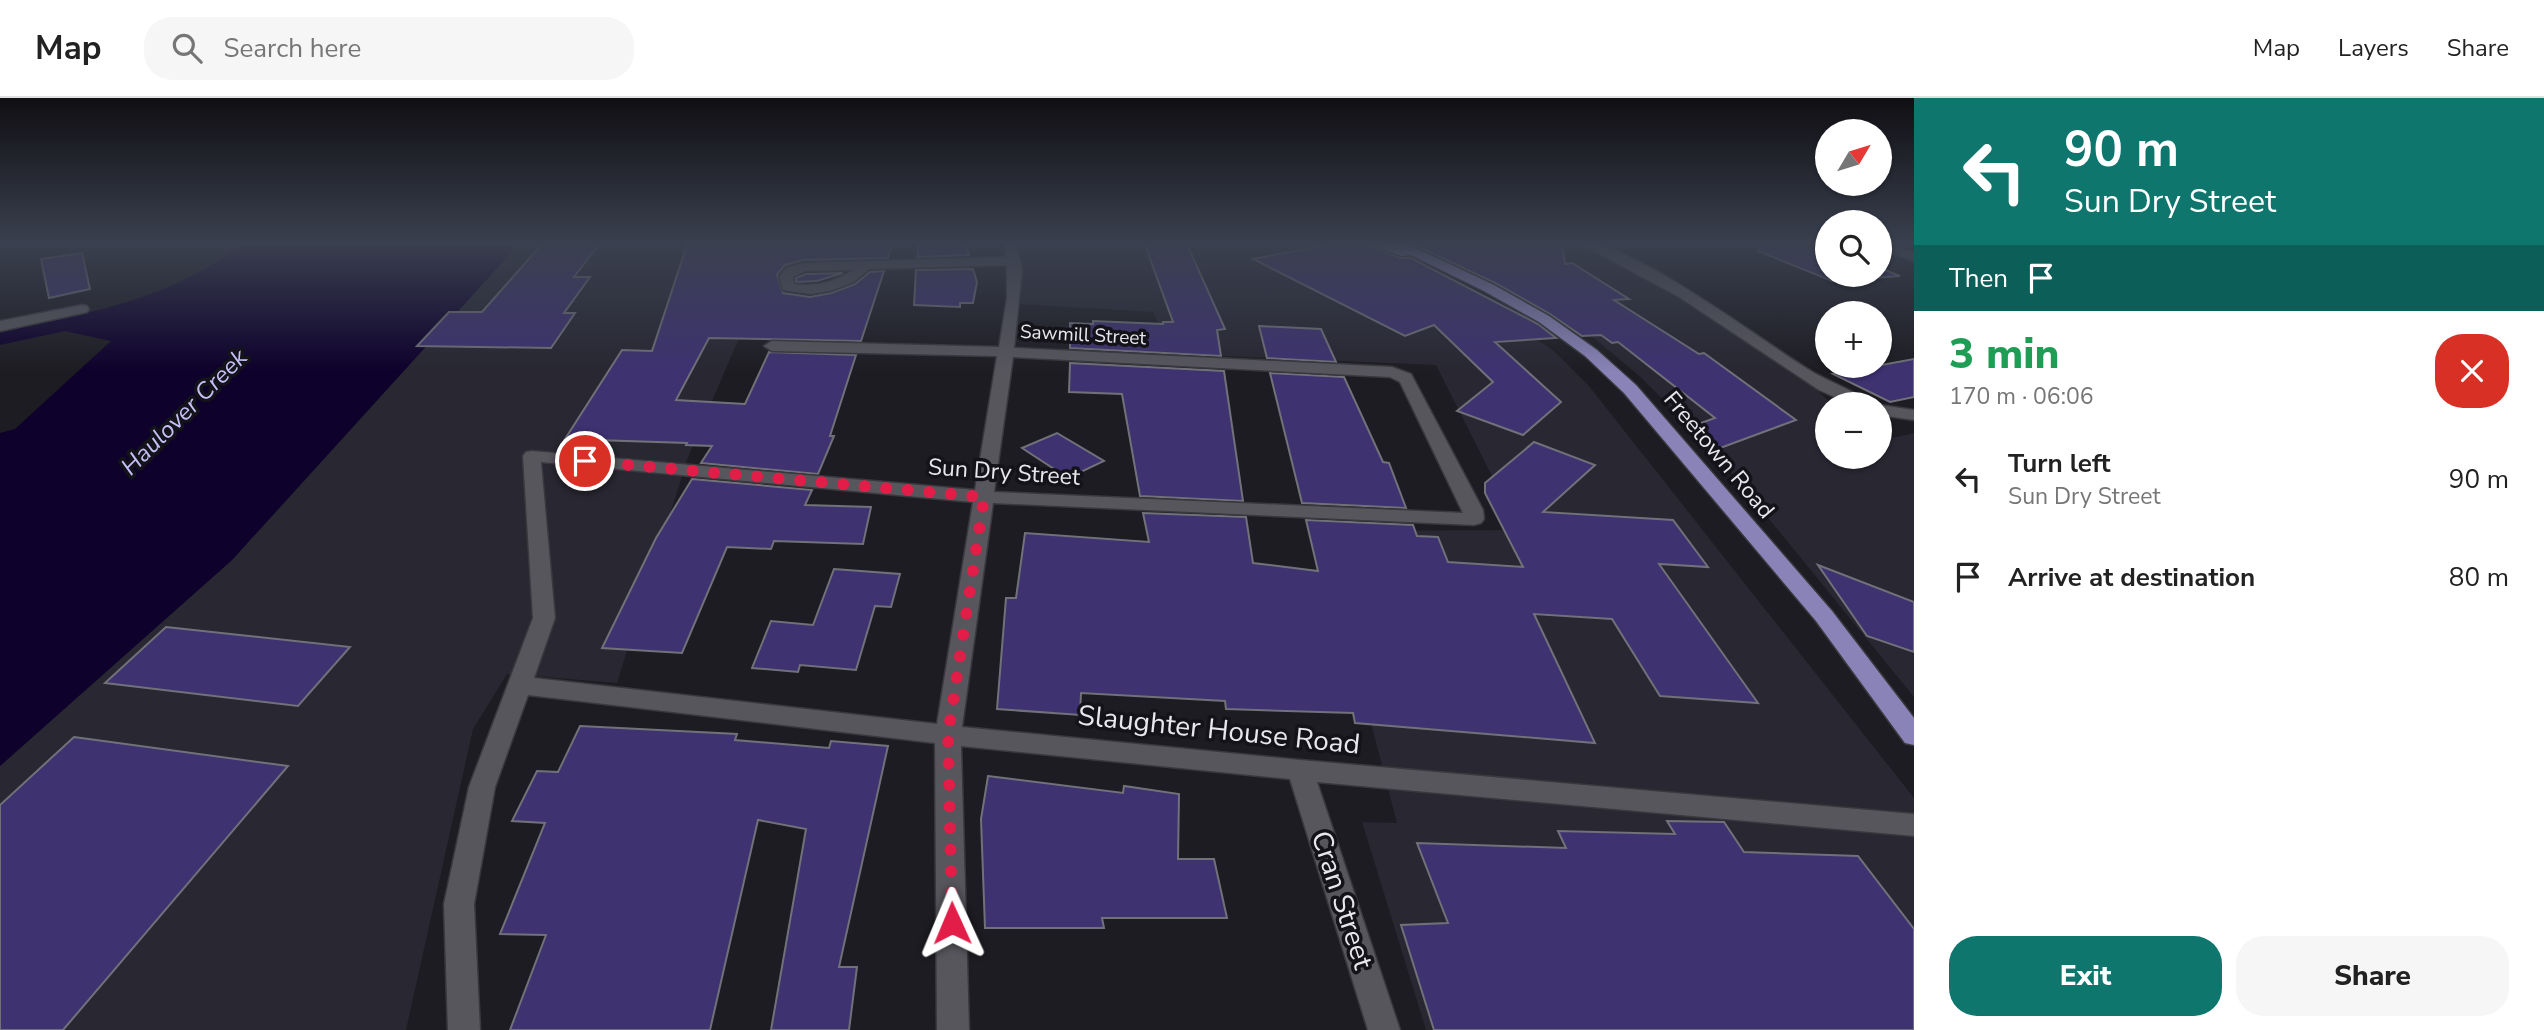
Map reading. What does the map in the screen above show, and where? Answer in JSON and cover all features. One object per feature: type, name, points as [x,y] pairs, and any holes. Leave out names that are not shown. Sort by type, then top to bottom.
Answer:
[{"type":"main road","name":"Freetown Road","points":[[1484,285],[1544,319],[1591,353],[1630,388],[1824,616],[1914,736]]},
{"type":"street","points":[[788,285],[805,291],[839,285]]},
{"type":"street","points":[[953,1030],[948,735],[1014,298],[1013,285]]},
{"type":"street","points":[[1667,285],[1716,315],[1803,375],[1839,392]]},
{"type":"street","points":[[0,326],[82,309]]},
{"type":"street","name":"Sawmill Street","points":[[772,346],[1005,352],[1392,372],[1405,377],[1408,382],[1473,510],[1474,519]]},
{"type":"street","points":[[1892,412],[1914,415]]},
{"type":"street","name":"Sun Dry Street","points":[[519,685],[544,618],[532,456],[984,497],[1474,519]]},
{"type":"street","points":[[464,1030],[459,904],[482,787],[519,685]]},
{"type":"street","name":"Slaughter House Road","points":[[519,685],[948,735],[1300,770],[1914,825]]},
{"type":"street","name":"Cran Street","points":[[1300,770],[1384,1030]]},
{"type":"shaded area","points":[[481,285],[755,285],[750,312],[687,460],[617,683],[507,674],[473,729],[406,1030],[0,1030],[0,766],[232,560]]},
{"type":"shaded area","points":[[1018,285],[1440,285],[1505,316],[1555,352],[1589,386],[1914,798],[1914,1030],[1426,1030],[1362,822],[1397,823],[1321,531],[1519,530],[1436,365],[1174,354],[1153,312],[1017,304]]},
{"type":"shaded area","points":[[1517,285],[1669,285],[1782,358],[1819,392],[1815,392],[1815,469],[1892,469],[1892,438],[1914,433],[1914,697],[1703,438],[1638,375],[1594,338]]},
{"type":"water","name":"Haulover Creek","points":[[171,285],[481,285],[232,560],[0,766],[0,433],[15,429],[111,341],[65,331],[0,345],[0,332],[128,302]]},
{"type":"building","points":[[46,285],[89,285],[90,289],[49,298]]},
{"type":"building","points":[[505,285],[584,285],[564,313],[575,313],[551,348],[417,346],[449,312],[482,312]]},
{"type":"building","points":[[674,285],[780,285],[783,293],[810,297],[851,285],[879,285],[861,341],[709,338],[676,400],[745,404],[769,352],[856,355],[830,436],[834,436],[818,474],[701,463],[712,446],[565,439],[622,350],[652,351]]},
{"type":"building","points":[[915,285],[976,285],[973,303],[960,303],[960,307],[914,305]]},
{"type":"building","points":[[1160,285],[1205,285],[1225,329],[1217,330],[1221,356],[1070,348],[1070,323],[1173,322]]},
{"type":"building","points":[[1305,285],[1464,285],[1538,324],[1556,338],[1495,342],[1561,402],[1523,435],[1457,411],[1493,382],[1434,325],[1405,336]]},
{"type":"building","points":[[1499,285],[1608,285],[1629,299],[1614,300],[1699,354],[1704,353],[1796,420],[1712,451],[1693,426],[1715,418],[1618,342],[1612,343],[1601,335],[1582,336]]},
{"type":"building","points":[[1259,326],[1321,329],[1336,362],[1267,358]]},
{"type":"building","points":[[1914,359],[1914,397],[1892,402],[1892,392],[1870,392],[1841,378],[1892,378],[1892,363]]},
{"type":"building","points":[[1070,363],[1224,371],[1243,501],[1140,496],[1122,394],[1069,392]]},
{"type":"building","points":[[1270,373],[1344,377],[1383,462],[1389,463],[1406,508],[1302,503]]},
{"type":"building","points":[[1057,433],[1104,461],[1068,478],[1022,448]]},
{"type":"building","points":[[1534,442],[1595,465],[1543,512],[1673,520],[1708,567],[1659,564],[1758,703],[1660,696],[1612,619],[1534,614],[1595,743],[1355,723],[1353,713],[1226,709],[1225,701],[1081,693],[1080,715],[997,709],[1006,598],[1016,598],[1025,533],[1149,542],[1143,513],[1246,517],[1253,563],[1318,571],[1306,520],[1413,525],[1417,536],[1438,537],[1448,562],[1523,567],[1485,493],[1485,483]]},
{"type":"building","points":[[692,479],[812,490],[805,505],[871,507],[863,544],[774,541],[771,549],[727,547],[682,653],[602,648],[656,538]]},
{"type":"building","points":[[1818,565],[1914,602],[1914,652],[1867,636]]},
{"type":"building","points":[[834,569],[900,574],[891,607],[875,606],[856,670],[800,665],[798,672],[752,668],[771,621],[813,625]]},
{"type":"building","points":[[166,627],[350,647],[298,706],[105,683]]},
{"type":"building","points":[[580,726],[737,734],[735,740],[829,748],[831,741],[888,746],[839,967],[857,967],[849,1030],[771,1030],[806,829],[758,820],[710,1030],[510,1030],[546,935],[500,934],[545,823],[512,821],[537,771],[558,772]]},
{"type":"building","points":[[74,737],[288,766],[63,1030],[0,1030],[0,805]]},
{"type":"building","points":[[988,776],[1123,793],[1124,786],[1179,794],[1178,859],[1214,859],[1227,918],[1102,918],[1104,928],[985,928],[981,819]]},
{"type":"building","points":[[1667,821],[1724,822],[1744,852],[1858,856],[1914,929],[1914,1030],[1434,1030],[1401,925],[1448,923],[1417,843],[1566,848],[1558,831],[1675,834]]},
{"type":"route","points":[[585,461],[984,497],[948,735],[952,923]]}]
